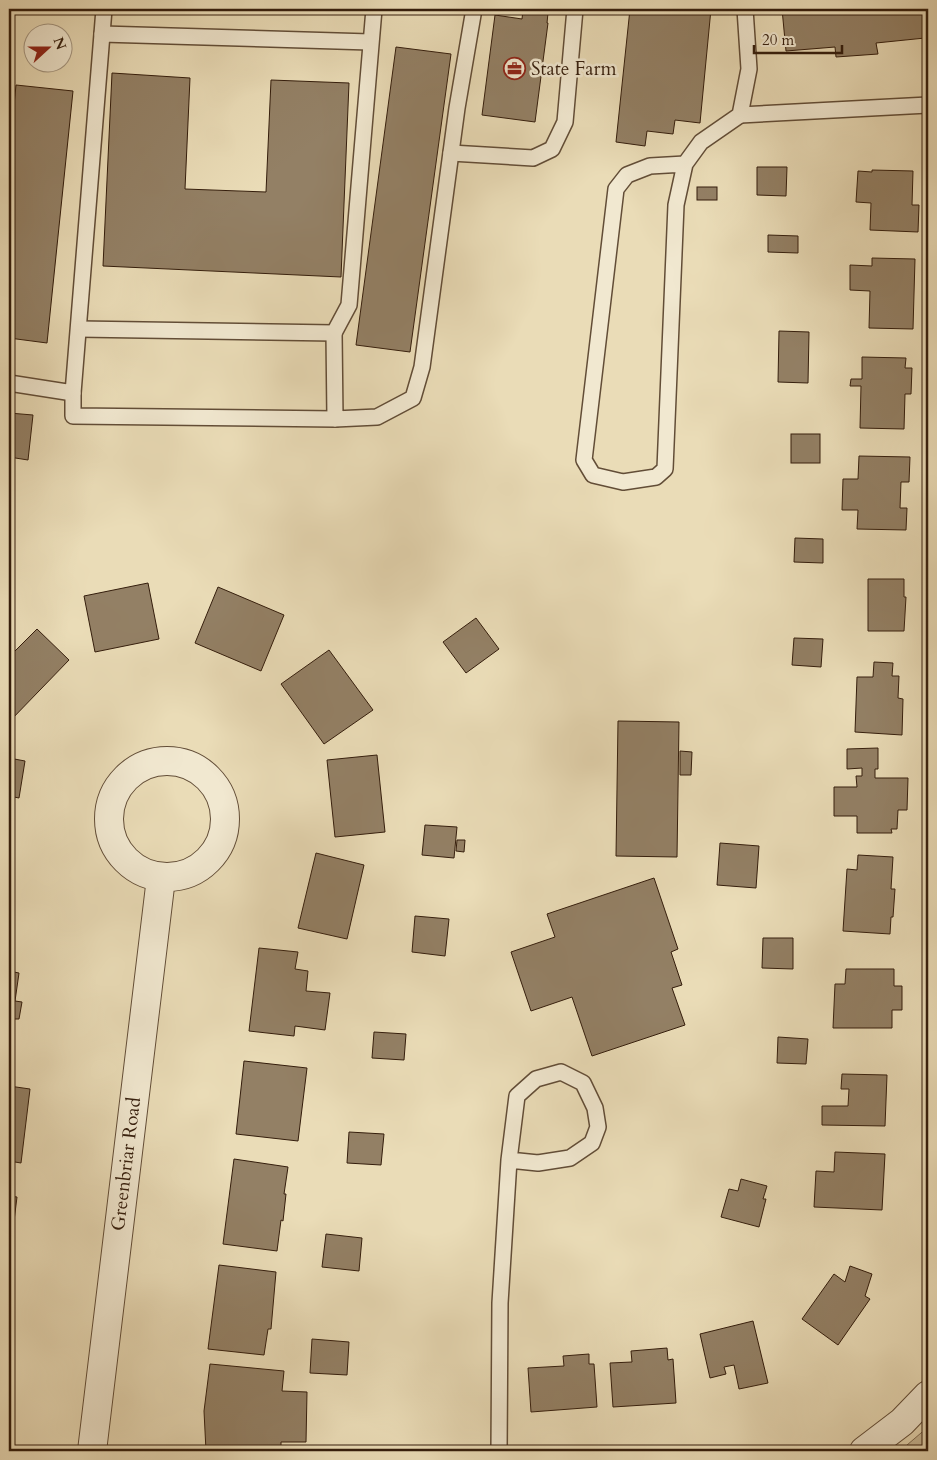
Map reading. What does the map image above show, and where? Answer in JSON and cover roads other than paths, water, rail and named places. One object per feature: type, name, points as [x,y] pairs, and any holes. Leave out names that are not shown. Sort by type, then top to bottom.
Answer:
[{"type":"street","points":[[164,760],[183,763],[200,771],[214,784],[223,802],[225,821],[222,840],[212,856],[198,869],[180,876],[161,878],[142,872],[126,862],[114,846],[109,827],[109,808],[116,790],[128,775],[145,764],[164,760]]},
{"type":"street","name":"Greenbriar Road","points":[[92,1451],[161,878]]},
{"type":"street","points":[[864,1451],[902,1422],[928,1395]]},
{"type":"lane","points":[[104,9],[72,416],[335,419],[377,417],[413,398],[422,367],[451,152],[474,9]]},
{"type":"lane","points":[[335,419],[334,333],[349,305],[374,9]]},
{"type":"lane","points":[[451,152],[533,158],[552,149],[566,122],[575,9]]},
{"type":"lane","points":[[740,115],[749,70],[745,9]]},
{"type":"lane","points":[[102,34],[370,42]]},
{"type":"lane","points":[[685,164],[650,166],[627,175],[616,189],[584,460],[593,475],[623,482],[656,476],[665,469],[676,205],[685,164],[701,142],[740,115],[928,105]]},
{"type":"lane","points":[[79,328],[334,333]]},
{"type":"lane","points":[[9,383],[73,393]]},
{"type":"lane","points":[[499,1451],[500,1303],[509,1160],[517,1096],[536,1079],[561,1072],[583,1083],[595,1108],[598,1127],[592,1143],[570,1158],[538,1163],[509,1160]]},
{"type":"place","name":"State Farm","points":[[515,69]]}]
